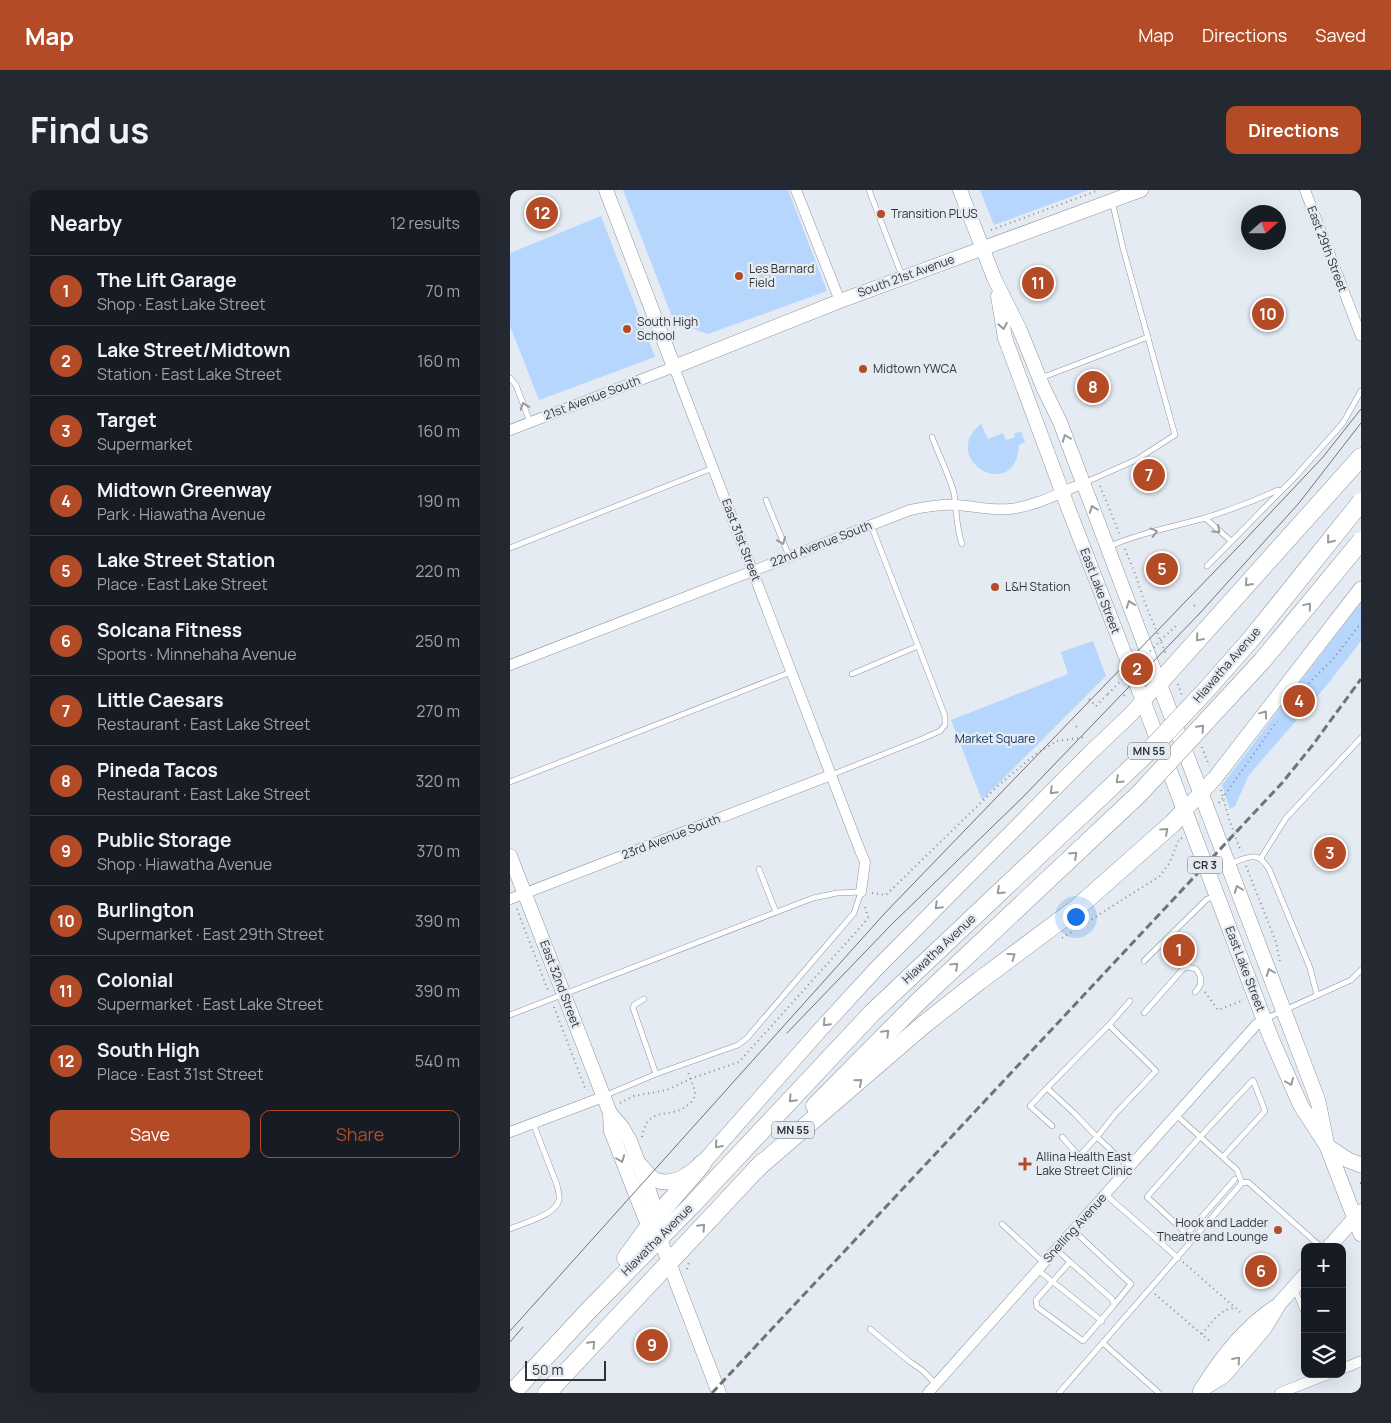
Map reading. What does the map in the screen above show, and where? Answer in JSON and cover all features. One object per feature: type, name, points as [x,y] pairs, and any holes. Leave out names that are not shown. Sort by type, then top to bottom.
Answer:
[{"type":"highway","points":[[1159,682],[1361,457]]},
{"type":"highway","name":"Hiawatha Avenue","points":[[512,1393],[866,1020],[1148,752],[1252,638],[1361,502]]},
{"type":"highway","name":"Hiawatha Avenue","points":[[547,1393],[823,1097],[920,1000],[1139,794],[1262,660],[1361,541]]},
{"type":"highway","points":[[755,1170],[922,1026],[979,980],[1077,908],[1162,834],[1184,811]]},
{"type":"highway","points":[[590,1309],[653,1221],[702,1164]]},
{"type":"main road","points":[[1184,811],[1202,794],[1361,588]]},
{"type":"main road","points":[[638,1163],[656,1180],[669,1182],[684,1177],[702,1164],[877,968],[1143,702],[1159,682]]},
{"type":"main road","name":"East Lake Street","points":[[1159,682],[1318,1101],[1327,1146]]},
{"type":"main road","name":"East Lake Street","points":[[1143,702],[1264,1020],[1301,1106],[1327,1146],[1358,1215],[1361,1234]]},
{"type":"main road","points":[[1327,1146],[1348,1160],[1361,1165]]},
{"type":"street","name":"East 31st Street","points":[[606,190],[864,862],[860,892]]},
{"type":"street","points":[[796,190],[840,301]]},
{"type":"street","name":"East Lake Street","points":[[960,190],[994,278],[1020,330],[1060,422],[1159,682]]},
{"type":"street","name":"South 21st Avenue","points":[[674,367],[840,301],[1141,190]]},
{"type":"street","name":"East 29th Street","points":[[1305,190],[1361,336]]},
{"type":"street","name":"East Lake Street","points":[[994,278],[1006,338],[1062,492],[1143,702]]},
{"type":"street","name":"21st Avenue South","points":[[510,430],[674,367]]},
{"type":"street","name":"22nd Avenue South","points":[[510,665],[910,510],[934,505],[1009,509],[1026,506],[1083,483]]},
{"type":"street","name":"23rd Avenue South","points":[[510,899],[831,775]]},
{"type":"street","name":"East 32nd Street","points":[[510,856],[603,1097],[610,1113],[622,1127],[638,1163],[656,1211],[653,1221],[718,1393]]},
{"type":"street","name":"Snelling Avenue","points":[[928,1393],[1256,1025],[1264,1020]]},
{"type":"street","points":[[510,1132],[603,1097]]},
{"type":"street","name":"East 32nd Street","points":[[610,1113],[610,1132],[637,1200],[645,1218],[653,1221]]},
{"type":"street","points":[[1333,1243],[1358,1215]]},
{"type":"street","points":[[1200,1392],[1214,1368],[1256,1319],[1280,1303],[1301,1280]]},
{"type":"street","points":[[1346,1367],[1361,1361]]},
{"type":"street","points":[[1280,1393],[1318,1378]]},
{"type":"lane","points":[[869,190],[902,278]]},
{"type":"lane","points":[[1083,483],[1136,460],[1176,435],[1123,248],[1112,201]]},
{"type":"lane","points":[[1040,379],[1148,336]]},
{"type":"lane","points":[[510,378],[516,385],[530,422]]},
{"type":"lane","points":[[1208,566],[1295,477],[1343,423],[1361,391]]},
{"type":"lane","points":[[932,438],[953,490],[956,505],[957,531],[962,544]]},
{"type":"lane","points":[[510,548],[713,468]]},
{"type":"lane","points":[[1108,547],[1122,540],[1205,518],[1254,501],[1283,488]]},
{"type":"lane","points":[[766,500],[789,556]]},
{"type":"lane","points":[[1205,518],[1231,541]]},
{"type":"lane","points":[[831,775],[922,739],[940,731],[946,724],[945,716],[871,525]]},
{"type":"lane","points":[[852,674],[918,646]]},
{"type":"lane","points":[[510,782],[792,672]]},
{"type":"lane","points":[[1260,858],[1286,818],[1361,738]]},
{"type":"lane","points":[[1229,864],[1253,855],[1263,859],[1270,869],[1310,968],[1317,995]]},
{"type":"lane","points":[[759,869],[776,912]]},
{"type":"lane","points":[[510,1015],[813,898],[837,893],[860,892],[854,913],[747,1038],[738,1045],[656,1074],[603,1097]]},
{"type":"lane","points":[[1144,961],[1207,899],[1216,896]]},
{"type":"lane","points":[[1144,1013],[1187,966],[1196,969],[1201,977],[1200,986],[1195,992]]},
{"type":"lane","points":[[1264,1020],[1351,980],[1361,970]]},
{"type":"lane","points":[[644,998],[634,1005],[633,1008],[656,1074]]},
{"type":"lane","points":[[1052,1126],[1030,1106],[1130,1001]]},
{"type":"lane","points":[[1062,1137],[1079,1156],[1156,1071],[1109,1025]]},
{"type":"lane","points":[[1223,1157],[1265,1111],[1253,1080],[1148,1197],[1186,1234],[1235,1179]]},
{"type":"lane","points":[[1047,1088],[1129,1167]]},
{"type":"lane","points":[[1176,1115],[1237,1170],[1242,1183]]},
{"type":"lane","points":[[510,1229],[553,1211],[559,1202],[560,1195],[557,1185],[533,1123]]},
{"type":"lane","points":[[1059,1393],[1242,1183],[1248,1182],[1317,1243]]},
{"type":"lane","points":[[1105,1194],[1178,1258]]},
{"type":"lane","points":[[1002,1224],[1041,1266],[1052,1282],[1102,1321]]},
{"type":"lane","points":[[1070,1262],[1036,1300],[1037,1307],[1080,1341],[1083,1341],[1102,1321],[1131,1284],[1073,1230]]},
{"type":"lane","points":[[1056,1249],[1112,1299],[1114,1305]]},
{"type":"lane","points":[[1294,1288],[1301,1305]]},
{"type":"lane","points":[[870,1329],[908,1362],[923,1371],[936,1384]]},
{"type":"lane","points":[[1104,1343],[1159,1393]]},
{"type":"path","points":[[991,230],[1099,190]]},
{"type":"path","points":[[1100,486],[1166,654]]},
{"type":"path","points":[[1294,698],[1334,658],[1361,623]]},
{"type":"path","points":[[1088,699],[1096,706],[1176,626]]},
{"type":"path","points":[[1279,718],[1224,795],[1229,819],[1276,942],[1280,965]]},
{"type":"path","points":[[1076,727],[1079,724]]},
{"type":"path","points":[[620,1103],[634,1096],[666,1090],[690,1079],[739,1062],[865,922],[868,917],[860,892],[886,895],[1000,784],[1036,754],[1057,741],[1087,737]]},
{"type":"path","points":[[1057,941],[1160,876],[1170,862],[1179,839]]},
{"type":"path","points":[[1205,991],[1218,1010],[1241,1001]]},
{"type":"path","points":[[641,1144],[646,1124],[652,1117],[661,1113],[680,1110],[693,1100],[695,1094],[686,1064]]},
{"type":"path","points":[[687,1269],[692,1256]]},
{"type":"path","points":[[1178,1258],[1240,1312]]},
{"type":"path","points":[[1150,1290],[1212,1343]]},
{"type":"path","points":[[1201,1334],[1222,1312],[1234,1308]]},
{"type":"green space","name":"Les Barnard Field","points":[[623,190],[788,190],[827,291],[708,334],[674,322]]},
{"type":"green space","points":[[980,190],[1089,190],[994,225]]},
{"type":"green space","points":[[601,216],[655,357],[539,400],[510,326],[510,253]]},
{"type":"green space","points":[[981,424],[988,439],[1003,433],[1006,440],[1015,437],[1014,434],[1021,431],[1025,442],[1019,445],[1015,463],[1006,472],[994,474],[982,470],[973,462],[968,450],[970,437]]},
{"type":"green space","points":[[1361,602],[1361,641],[1327,685],[1249,775],[1235,806],[1230,809],[1222,785]]},
{"type":"green space","name":"Market Square","points":[[1093,641],[1106,676],[982,800],[951,720],[1068,674],[1061,652]]},
{"type":"tram line","points":[[510,1331],[885,913],[1241,544],[1323,457],[1361,409]]},
{"type":"tram line","points":[[787,1033],[891,925],[1023,797],[1200,613],[1299,503],[1361,423]]},
{"type":"tram line","points":[[510,1342],[523,1327]]},
{"type":"railway","points":[[712,1393],[1282,783],[1312,746],[1361,679]]},
{"type":"place","name":"South High","points":[[542,213]]},
{"type":"place","name":"Transition PLUS","points":[[881,214]]},
{"type":"place","name":"Les Barnard Field","points":[[739,276]]},
{"type":"place","name":"Colonial","points":[[1038,283]]},
{"type":"place","name":"Burlington","points":[[1268,314]]},
{"type":"place","name":"South High School","points":[[627,329]]},
{"type":"place","name":"Midtown YWCA","points":[[863,369]]},
{"type":"place","name":"Pineda Tacos","points":[[1093,387]]},
{"type":"place","name":"Little Caesars","points":[[1149,475]]},
{"type":"place","name":"Lake Street Station","points":[[1162,569]]},
{"type":"place","name":"L&H Station","points":[[995,587]]},
{"type":"place","name":"Lake Street/Midtown","points":[[1137,669]]},
{"type":"place","name":"Midtown Greenway","points":[[1299,701]]},
{"type":"place","name":"Target","points":[[1330,853]]},
{"type":"place","name":"The Lift Garage","points":[[1179,950]]},
{"type":"place","name":"Allina Health East Lake Street Clinic","points":[[1025,1164]]},
{"type":"place","name":"Hook and Ladder Theatre and Lounge","points":[[1278,1230]]},
{"type":"place","name":"Solcana Fitness","points":[[1261,1271]]},
{"type":"place","name":"Public Storage","points":[[652,1345]]}]
